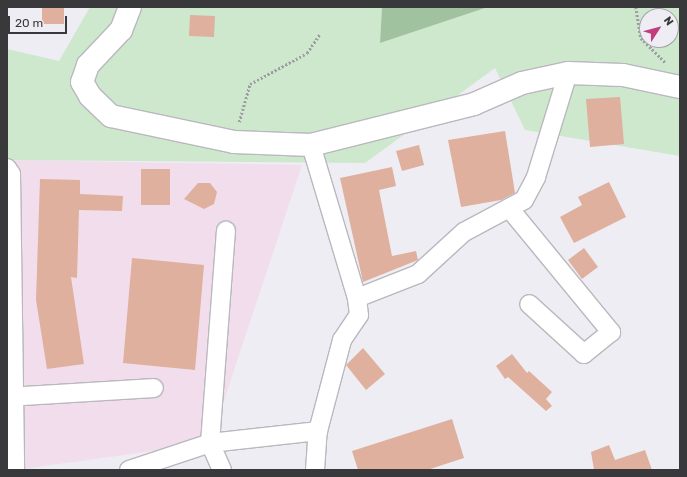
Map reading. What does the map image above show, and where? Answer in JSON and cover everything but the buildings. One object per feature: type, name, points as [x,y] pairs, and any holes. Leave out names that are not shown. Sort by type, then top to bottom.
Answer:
[{"type":"street","points":[[130,7],[121,30],[88,65],[82,82],[90,96],[111,116],[234,142],[311,145],[474,104],[522,83],[568,73],[623,75],[680,88]]},
{"type":"street","points":[[356,298],[418,274],[464,232],[524,200],[536,177],[568,73]]},
{"type":"street","points":[[311,145],[356,298],[359,315],[342,340],[318,431],[315,470]]},
{"type":"street","points":[[7,168],[11,174],[11,398],[15,470]]},
{"type":"street","points":[[508,208],[612,332],[584,354],[529,304]]},
{"type":"street","points":[[222,470],[210,443],[226,232]]},
{"type":"street","points":[[11,398],[154,388]]},
{"type":"street","points":[[128,470],[210,443],[318,431]]},
{"type":"path","points":[[636,7],[641,38],[669,65]]},
{"type":"path","points":[[234,142],[250,84],[307,53],[319,34]]},
{"type":"shaded area","points":[[7,160],[302,165],[210,443],[16,470]]},
{"type":"green space","points":[[90,7],[382,7],[380,43],[488,7],[680,7],[680,156],[525,130],[495,68],[365,163],[7,160],[7,49],[59,61]]},
{"type":"green space","points":[[382,7],[488,7],[380,43]]}]
